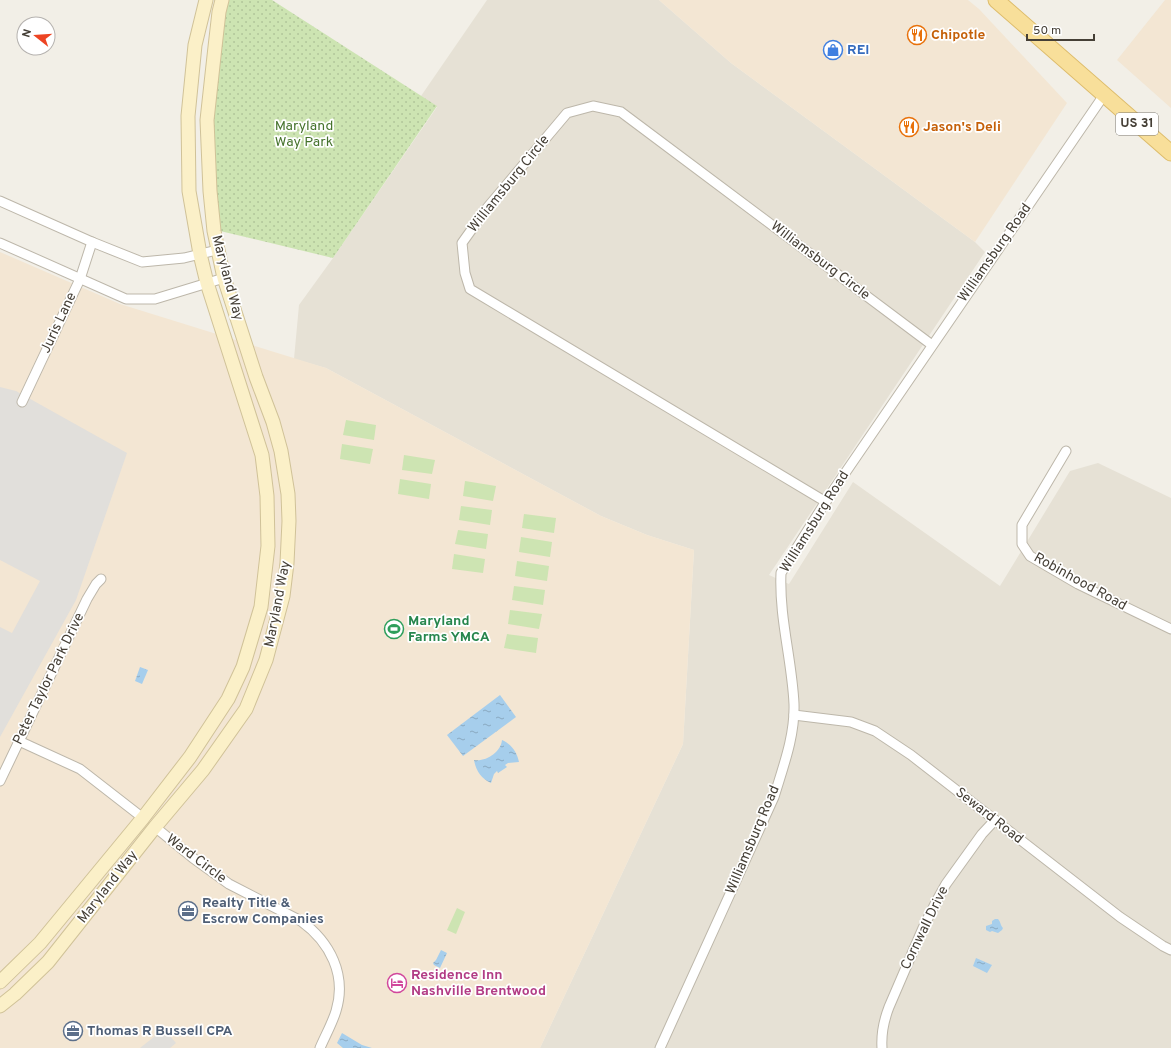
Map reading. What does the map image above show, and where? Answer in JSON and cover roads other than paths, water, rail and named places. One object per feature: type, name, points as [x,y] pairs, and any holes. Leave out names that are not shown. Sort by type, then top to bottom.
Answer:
[{"type":"main road","name":"Maryland Way","points":[[0,982],[40,943],[143,818],[190,757],[228,699],[243,667],[261,607],[268,546],[267,496],[262,455],[207,283],[200,254],[189,191],[188,116],[195,45],[206,0]]},
{"type":"main road","name":"Maryland Way","points":[[0,1006],[15,994],[48,962],[155,827],[204,770],[246,709],[266,660],[283,596],[287,563],[289,521],[288,494],[281,451],[224,278],[214,232],[210,191],[207,120],[222,0]]},
{"type":"main road","name":"US 31","points":[[996,0],[1171,153]]},
{"type":"main road","points":[[195,45],[215,47]]},
{"type":"main road","points":[[257,439],[276,435]]},
{"type":"main road","points":[[268,521],[289,521]]},
{"type":"main road","points":[[228,699],[246,709]]},
{"type":"main road","points":[[143,818],[155,827]]},
{"type":"street","name":"Williamsburg Road","points":[[660,1048],[774,797],[787,755],[793,723],[794,705],[791,670],[782,612],[780,588],[781,574],[826,502],[1104,95]]},
{"type":"street","name":"Williamsburg Circle","points":[[826,502],[470,289],[464,273],[462,243],[487,208],[567,113],[593,106],[621,112],[932,345]]},
{"type":"street","points":[[0,201],[92,242],[142,262],[184,258],[217,250]]},
{"type":"street","name":"Juris Lane","points":[[22,402],[80,279],[92,242]]},
{"type":"street","points":[[0,243],[126,299],[155,299],[224,278]]},
{"type":"street","name":"Robinhood Road","points":[[1066,451],[1022,525],[1022,544],[1030,556],[1078,584],[1171,629]]},
{"type":"street","name":"Peter Taylor Park Drive","points":[[0,781],[90,594],[97,582],[101,579]]},
{"type":"street","name":"Seward Road","points":[[794,715],[851,722],[875,731],[911,755],[1120,917],[1171,950]]},
{"type":"street","points":[[19,741],[80,769],[143,818]]},
{"type":"street","name":"Cornwall Drive","points":[[882,1048],[882,1034],[889,1007],[936,902],[965,856],[995,820]]},
{"type":"street","name":"Ward Circle","points":[[155,827],[193,858],[230,884],[301,921],[310,927],[323,941],[335,965],[338,974],[339,988],[336,1012],[320,1048]]},
{"type":"water","points":[[140,667],[148,670],[142,684],[135,681]]},
{"type":"water","points":[[500,695],[516,717],[463,756],[447,735]]},
{"type":"water","points":[[502,740],[513,749],[519,762],[508,763],[505,765],[507,767],[498,773],[497,771],[494,774],[491,783],[484,779],[480,774],[476,768],[474,760],[488,758],[496,752]]},
{"type":"water","points":[[995,919],[1000,921],[1003,928],[998,933],[986,930],[986,926],[992,924],[992,921]]},
{"type":"water","points":[[441,950],[447,953],[440,968],[433,963]]},
{"type":"water","points":[[976,958],[992,965],[987,973],[973,966]]},
{"type":"water","points":[[342,1033],[362,1045],[372,1048],[343,1048],[337,1043]]},
{"type":"place","name":"Chipotle","points":[[917,35]]},
{"type":"place","name":"REI","points":[[833,50]]},
{"type":"place","name":"Jason's Deli","points":[[909,127]]},
{"type":"place","name":"Maryland Farms YMCA","points":[[394,629]]},
{"type":"place","name":"Realty Title & Escrow Companies","points":[[188,911]]},
{"type":"place","name":"Residence Inn Nashville Brentwood","points":[[397,983]]},
{"type":"place","name":"Thomas R Bussell CPA","points":[[73,1031]]},
{"type":"park label","name":"Maryland Way Park","points":[[304,134]]}]
